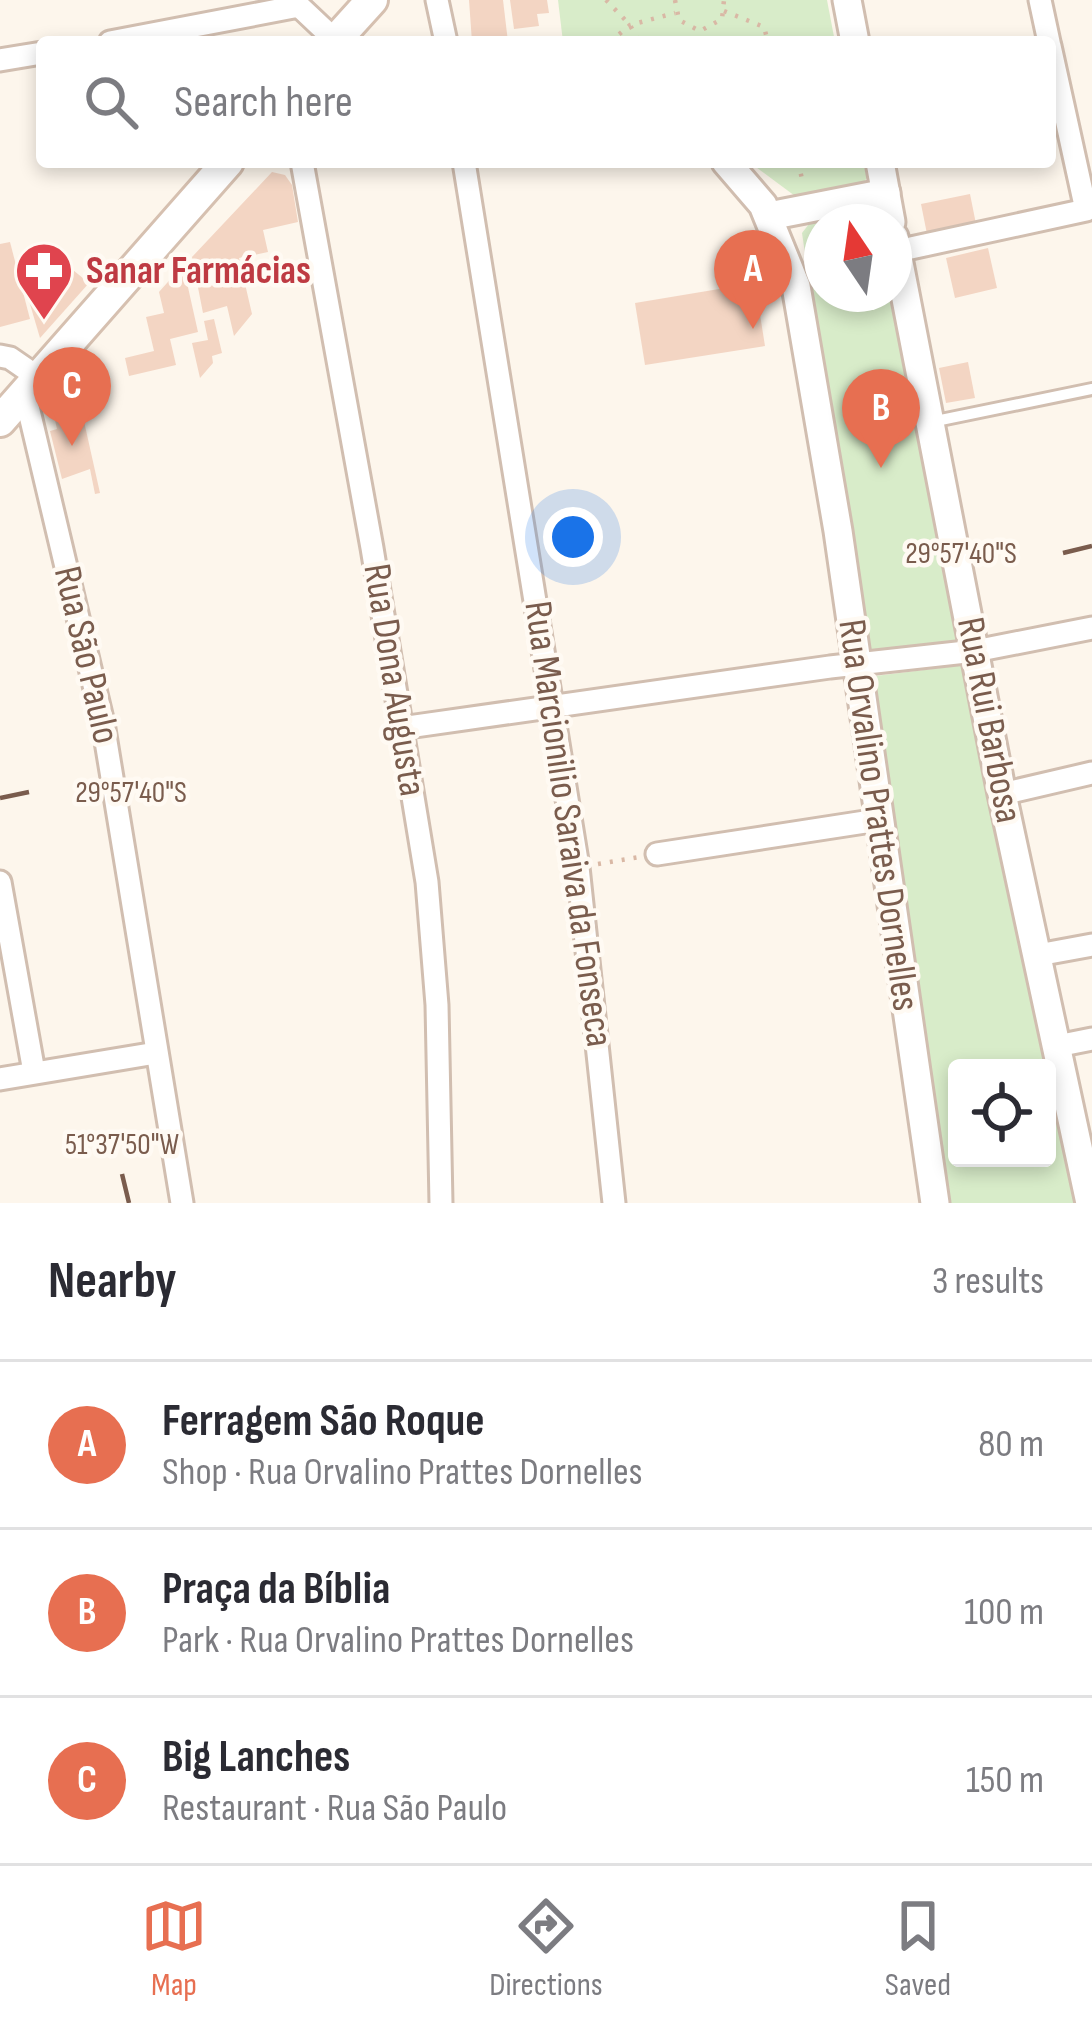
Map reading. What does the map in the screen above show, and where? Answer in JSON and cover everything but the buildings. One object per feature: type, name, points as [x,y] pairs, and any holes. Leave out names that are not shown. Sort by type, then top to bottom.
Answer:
[{"type":"main road","points":[[340,36],[372,0]]},
{"type":"main road","points":[[0,422],[223,168]]},
{"type":"street","points":[[437,0],[445,36]]},
{"type":"street","points":[[847,0],[854,36]]},
{"type":"street","points":[[1040,0],[1048,36]]},
{"type":"street","points":[[140,36],[305,3],[330,36]]},
{"type":"street","points":[[0,60],[36,54]]},
{"type":"street","points":[[912,241],[1086,210],[1056,72]]},
{"type":"street","name":"Rua Dona Augusta","points":[[303,168],[428,882],[437,1005],[441,1203]]},
{"type":"street","name":"Rua Marcionilio Saraiva da Fonseca","points":[[465,168],[555,706],[578,867],[614,1203]]},
{"type":"street","name":"Rua Orvalino Prattes Dornelles","points":[[732,168],[769,216],[796,286],[816,392],[935,1203]]},
{"type":"street","points":[[881,168],[888,204]]},
{"type":"street","points":[[769,216],[886,193]]},
{"type":"street","name":"Rua Rui Barbosa","points":[[909,312],[1002,794],[1087,1164],[1090,1203]]},
{"type":"street","points":[[0,356],[10,358],[32,386]]},
{"type":"street","name":"Rua São Paulo","points":[[32,386],[103,723],[182,1203]]},
{"type":"street","points":[[401,728],[975,651],[1092,628]]},
{"type":"street","points":[[1002,794],[1092,773]]},
{"type":"street","points":[[658,854],[878,820]]},
{"type":"street","points":[[0,883],[34,1072]]},
{"type":"street","points":[[1038,956],[1092,945]]},
{"type":"street","points":[[1058,1046],[1092,1040]]},
{"type":"street","points":[[0,1078],[156,1053]]},
{"type":"lane","points":[[931,422],[1092,388]]},
{"type":"path","points":[[606,0],[636,36]]},
{"type":"path","points":[[675,0],[675,13],[685,26],[705,36]]},
{"type":"path","points":[[700,31],[716,25],[724,0]]},
{"type":"path","points":[[724,11],[764,27],[766,36]]},
{"type":"path","points":[[617,36],[630,25],[675,13]]},
{"type":"path","points":[[799,168],[806,195]]},
{"type":"path","points":[[578,867],[658,854]]},
{"type":"green space","points":[[558,0],[827,0],[834,36],[562,36]]},
{"type":"green space","points":[[757,168],[864,168],[863,183],[795,196]]},
{"type":"green space","points":[[814,312],[895,312],[961,641],[864,652]]},
{"type":"green space","points":[[964,665],[1046,1059],[948,1059],[948,1167],[1056,1167],[1056,1107],[1076,1203],[945,1203],[867,677]]},
{"type":"place","name":"Sanar Farmácias","points":[[44,322]]},
{"type":"place","name":"Ferragem São Roque","points":[[753,329]]},
{"type":"place","name":"Big Lanches","points":[[72,446]]},
{"type":"place","name":"Praça da Bíblia","points":[[881,468]]}]
